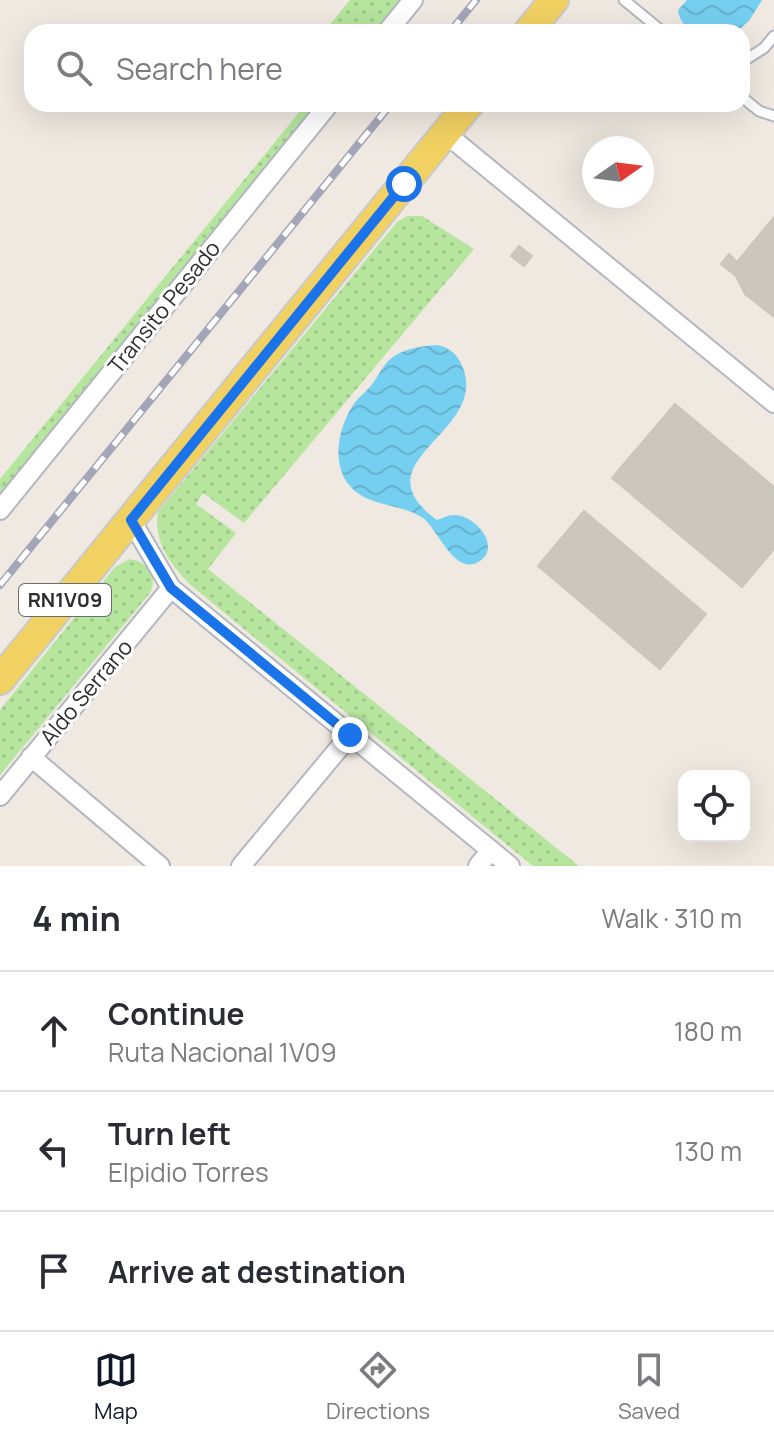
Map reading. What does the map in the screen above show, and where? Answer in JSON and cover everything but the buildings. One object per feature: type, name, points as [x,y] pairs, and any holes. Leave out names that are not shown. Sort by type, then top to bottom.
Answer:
[{"type":"main road","points":[[534,24],[554,0]]},
{"type":"main road","name":"RN1V09","points":[[0,680],[462,112]]},
{"type":"street","points":[[394,24],[413,0]]},
{"type":"street","name":"Transito Pesado","points":[[0,510],[323,112]]},
{"type":"street","points":[[445,133],[774,403]]},
{"type":"street","points":[[131,520],[171,588],[510,866]]},
{"type":"street","name":"Aldo Serrano","points":[[0,796],[171,588]]},
{"type":"street","points":[[241,866],[350,735]]},
{"type":"street","points":[[31,757],[160,866]]},
{"type":"street","points":[[478,866],[491,850]]},
{"type":"lane","points":[[624,0],[653,24]]},
{"type":"lane","points":[[750,57],[764,48],[774,36]]},
{"type":"lane","points":[[750,104],[759,111],[774,116]]},
{"type":"green space","points":[[350,0],[401,0],[382,24],[330,24]]},
{"type":"green space","points":[[299,112],[311,112],[0,495],[0,479]]},
{"type":"green space","points":[[407,216],[422,216],[474,249],[244,523],[203,493],[196,504],[236,533],[208,569],[579,866],[533,866],[193,587],[171,563],[158,534],[158,512],[397,222]]},
{"type":"green space","points":[[130,559],[142,563],[150,571],[153,581],[150,593],[0,775],[0,710],[115,567]]},
{"type":"water","points":[[687,0],[762,0],[745,24],[685,24],[678,10]]},
{"type":"water","points":[[437,345],[450,350],[459,359],[466,391],[458,411],[416,463],[410,481],[416,499],[437,520],[452,515],[462,516],[483,532],[488,547],[486,555],[471,564],[455,558],[423,518],[371,500],[355,491],[341,471],[339,459],[344,422],[356,401],[386,364],[406,351]]},
{"type":"railway","points":[[456,24],[476,0]]},
{"type":"railway","points":[[0,585],[384,112]]},
{"type":"route","points":[[350,735],[171,588],[131,520],[404,184]]}]
